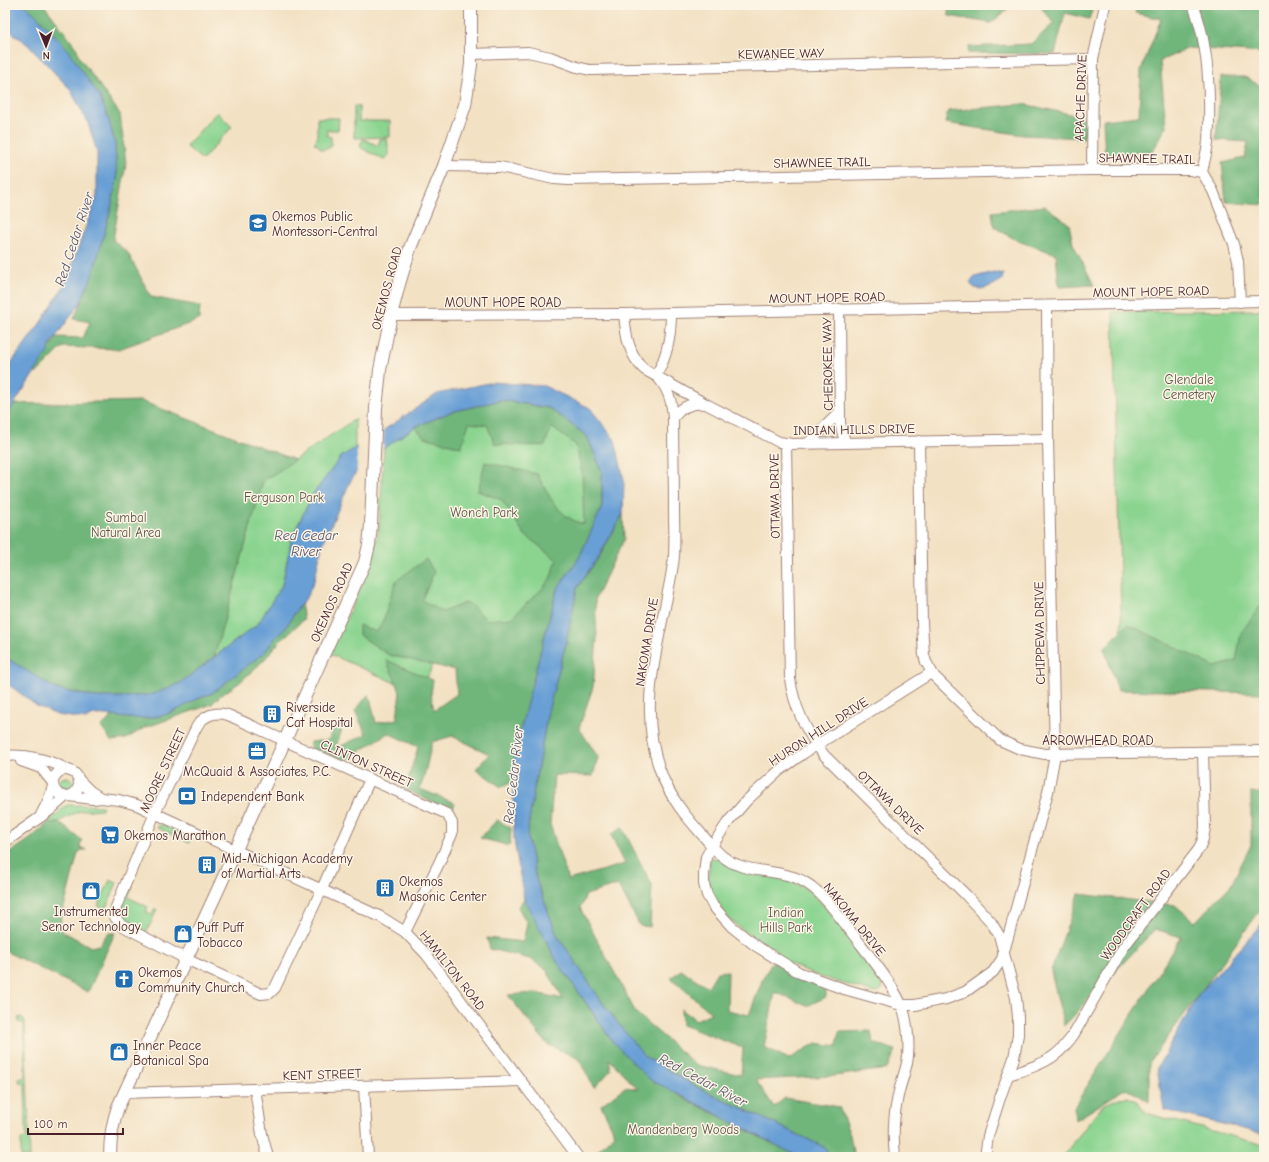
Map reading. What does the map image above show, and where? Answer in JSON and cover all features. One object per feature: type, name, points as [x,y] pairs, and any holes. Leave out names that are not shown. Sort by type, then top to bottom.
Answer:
[{"type":"main road","name":"OKEMOS ROAD","points":[[110,1157],[110,1141],[113,1124],[124,1093],[186,959],[364,562],[369,545],[371,524],[375,427],[380,370],[391,315],[410,248],[444,166],[465,105],[469,85],[472,54],[471,5]]},
{"type":"street","name":"APACHE DRIVE","points":[[1092,170],[1093,60],[1105,5]]},
{"type":"street","points":[[1193,5],[1202,34],[1208,80],[1208,143],[1202,172],[1214,191],[1234,244],[1238,261],[1240,302]]},
{"type":"street","name":"KEWANEE WAY","points":[[472,54],[528,52],[550,57],[590,70],[1093,60]]},
{"type":"street","name":"SHAWNEE TRAIL","points":[[444,166],[500,167],[554,179],[568,180],[1092,170],[1190,170],[1202,172]]},
{"type":"street","name":"MOUNT HOPE ROAD","points":[[391,315],[624,314],[1264,301]]},
{"type":"street","name":"CHIPPEWA DRIVE","points":[[1004,954],[1012,919],[1048,792],[1055,754],[1048,439],[1047,306]]},
{"type":"street","name":"CHEROKEE WAY","points":[[839,310],[840,412],[841,428],[845,442]]},
{"type":"street","points":[[656,375],[667,351],[670,334],[671,312]]},
{"type":"street","name":"INDIAN HILLS DRIVE","points":[[624,314],[626,336],[630,350],[642,366],[706,404],[773,440],[786,443],[808,443],[1048,439]]},
{"type":"street","name":"NAKOMA DRIVE","points":[[656,375],[668,392],[673,418],[674,553],[671,578],[651,675],[651,735],[660,770],[668,790],[684,815],[721,856],[737,865],[789,875],[811,886],[831,907],[892,987],[905,1014],[908,1048],[907,1063],[899,1088],[895,1111],[893,1134],[895,1157]]},
{"type":"street","points":[[673,418],[685,407],[695,404],[706,404]]},
{"type":"street","points":[[808,443],[840,412]]},
{"type":"street","name":"ARROWHEAD ROAD","points":[[919,441],[924,655],[932,673],[1000,740],[1027,751],[1055,754],[1264,751]]},
{"type":"street","name":"OTTAWA DRIVE","points":[[786,443],[790,679],[800,715],[817,746],[834,765],[966,895],[992,922],[999,935],[1016,998],[1018,1017],[1017,1044],[1014,1058],[988,1136],[985,1157]]},
{"type":"street","name":"HURON HILL DRIVE","points":[[932,673],[792,761],[757,790],[728,822],[712,846],[706,857],[704,884],[707,895],[720,915],[744,937],[774,958],[800,973],[844,989],[901,1005],[915,1005],[961,994],[993,972],[1004,954]]},
{"type":"street","name":"CLINTON STREET","points":[[197,726],[206,716],[212,714],[228,715],[441,811],[450,818],[453,828],[440,861],[405,932]]},
{"type":"street","name":"MOORE STREET","points":[[186,959],[121,926],[116,920],[114,914],[155,813],[197,726]]},
{"type":"street","name":"WOODCRAFT ROAD","points":[[1008,1075],[1031,1067],[1055,1056],[1068,1042],[1123,948],[1199,849],[1205,828],[1203,752]]},
{"type":"street","points":[[5,757],[18,755],[41,759],[61,766],[77,776],[79,780],[77,790],[5,842]]},
{"type":"street","points":[[5,757],[41,768],[59,794],[67,796]]},
{"type":"street","points":[[39,817],[48,801],[55,776],[61,771],[70,771]]},
{"type":"street","points":[[186,959],[261,994],[272,992],[276,988],[322,889],[370,779]]},
{"type":"street","name":"HAMILTON ROAD","points":[[79,780],[90,791],[101,798]]},
{"type":"street","name":"HAMILTON ROAD","points":[[67,796],[94,799],[101,798],[128,802],[322,889],[381,917],[405,932],[426,954],[578,1157]]},
{"type":"street","points":[[992,922],[1002,923],[1012,919]]},
{"type":"street","name":"KENT STREET","points":[[124,1093],[521,1081]]},
{"type":"street","points":[[364,1086],[368,1157]]},
{"type":"street","points":[[255,1089],[261,1130],[268,1157]]},
{"type":"green space","points":[[23,5],[44,5],[77,49],[79,57],[120,114],[126,164],[113,240],[128,253],[151,297],[200,306],[199,320],[119,349],[63,347],[36,374],[35,369],[57,337],[83,338],[90,322],[74,319],[93,274],[111,208],[117,179],[115,144],[109,120],[100,97]]},
{"type":"green space","points":[[947,5],[1005,5],[1007,10],[991,23],[949,16]]},
{"type":"green space","points":[[1039,5],[1094,5],[1089,19],[1065,13],[1055,54],[968,53],[969,47],[1031,44],[1054,23]]},
{"type":"green space","points":[[1138,5],[1264,5],[1264,53],[1189,48],[1160,61],[1166,127],[1153,151],[1105,156],[1103,120],[1139,116],[1141,70],[1161,19],[1135,13]]},
{"type":"green space","points":[[1221,77],[1245,77],[1264,88],[1264,205],[1226,202],[1222,163],[1245,158],[1248,142],[1216,140]]},
{"type":"green space","points":[[1023,104],[1088,118],[1084,138],[1023,135],[945,123],[948,111]]},
{"type":"green space","points":[[354,106],[359,106],[359,121],[390,121],[390,137],[354,138]]},
{"type":"green space","points":[[217,112],[232,127],[202,160],[186,146]]},
{"type":"green space","points":[[317,118],[339,118],[338,130],[327,130],[327,136],[331,137],[331,147],[326,149],[321,149],[317,144],[315,144],[317,139]]},
{"type":"green space","points":[[363,139],[379,145],[379,139],[387,139],[389,154],[387,158],[383,159],[361,148],[360,145]]},
{"type":"green space","points":[[1045,206],[1069,224],[1073,244],[1094,285],[1059,287],[1056,254],[1018,241],[994,227],[992,212]]},
{"type":"green space","name":"Glendale Cemetery","points":[[1264,310],[1264,665],[1123,689],[1113,312]]},
{"type":"green space","name":"Wonch Park","points":[[501,400],[587,436],[602,507],[483,682],[442,645],[420,694],[330,654],[371,565],[379,529],[384,448],[415,427]]},
{"type":"green space","points":[[501,400],[549,408],[587,436],[602,472],[602,507],[579,558],[557,589],[514,758],[513,782],[501,787],[476,769],[489,754],[452,736],[432,742],[420,789],[455,803],[452,812],[405,789],[418,747],[388,733],[347,760],[310,748],[310,742],[328,740],[335,726],[342,730],[335,749],[366,734],[355,711],[369,694],[376,723],[397,719],[400,691],[386,660],[433,680],[431,694],[434,710],[457,694],[455,670],[389,655],[359,635],[359,625],[376,632],[382,624],[396,581],[426,559],[434,572],[422,600],[442,612],[468,602],[487,620],[511,618],[542,589],[550,579],[557,560],[524,534],[502,500],[478,491],[485,462],[537,474],[555,505],[567,517],[584,524],[582,473],[576,445],[551,427],[545,446],[495,444],[487,425],[469,423],[461,447],[424,437],[415,427],[451,412]]},
{"type":"green space","name":"Sumbal Natural Area","points":[[141,401],[295,460],[263,481],[214,657],[180,683],[154,694],[126,697],[95,697],[56,689],[5,657],[5,421],[14,404]]},
{"type":"green space","name":"Ferguson Park","points":[[355,419],[355,448],[341,457],[313,494],[292,537],[282,585],[258,624],[214,657],[263,481]]},
{"type":"green space","points":[[623,514],[624,539],[595,599],[597,638],[593,687],[579,728],[598,757],[593,776],[554,775],[550,824],[568,880],[625,864],[611,835],[622,827],[652,885],[650,927],[640,926],[618,885],[586,895],[580,908],[636,1013],[696,1065],[741,1075],[743,1048],[682,1025],[681,1009],[696,1020],[711,1013],[671,978],[681,970],[708,987],[717,972],[728,971],[727,1010],[749,1015],[763,978],[773,961],[826,987],[826,997],[807,1006],[775,992],[764,1047],[789,1059],[816,1043],[837,1046],[839,1032],[871,1031],[873,1043],[896,1050],[887,1069],[834,1076],[756,1080],[774,1107],[785,1098],[839,1107],[850,1135],[854,1157],[830,1157],[824,1147],[697,1087],[644,1057],[604,1005],[557,935],[536,879],[527,834],[548,711],[565,647],[577,588],[600,556]]},
{"type":"green space","points":[[1264,601],[1264,693],[1118,690],[1104,648],[1128,624],[1215,667],[1236,661],[1241,633]]},
{"type":"green space","points":[[301,604],[304,619],[280,641],[264,660],[239,683],[221,695],[212,704],[144,728],[126,739],[111,741],[101,727],[112,716],[126,718],[157,717],[176,711],[200,697],[211,694],[265,652],[276,637],[285,629]]},
{"type":"green space","points":[[63,777],[69,777],[73,781],[73,787],[69,791],[63,791],[59,787],[59,781]]},
{"type":"green space","points":[[1251,792],[1264,794],[1264,905],[1149,1063],[1149,1102],[1126,1088],[1076,1120],[1074,1107],[1181,937],[1155,929],[1064,1026],[1051,971],[1079,894],[1175,905],[1195,922],[1231,885],[1251,845]]},
{"type":"green space","points":[[68,805],[103,806],[102,809],[80,811],[58,822],[48,823]]},
{"type":"green space","points":[[497,820],[511,828],[510,846],[480,838]]},
{"type":"green space","points":[[58,822],[82,840],[80,847],[87,850],[82,850],[78,853],[60,928],[62,931],[91,947],[99,945],[108,933],[115,933],[88,992],[5,951],[5,856],[30,839],[48,823]]},
{"type":"green space","points":[[163,825],[188,837],[190,839],[189,843],[156,827]]},
{"type":"green space","name":"Indian Hills Park","points":[[717,858],[782,878],[809,891],[827,908],[882,980],[883,987],[881,990],[875,993],[818,976],[781,960],[729,919],[713,897],[708,882],[710,859]]},
{"type":"green space","points":[[110,880],[117,883],[106,909],[98,906]]},
{"type":"green space","points":[[131,885],[133,886],[128,897],[148,907],[146,912],[152,915],[155,908],[157,910],[146,933],[126,923],[121,917],[120,913],[122,903]]},
{"type":"green space","name":"Mandenberg Woods","points":[[524,899],[556,960],[613,1042],[680,1096],[799,1157],[590,1157],[615,1134],[601,1105],[625,1087],[638,1089],[609,1059],[611,1070],[594,1088],[579,1059],[547,1044],[508,995],[535,993],[563,999],[546,969],[530,959],[490,949],[487,938],[523,942],[527,923],[518,907]]},
{"type":"green space","points":[[19,1017],[23,1018],[25,1021],[30,1157],[21,1157],[21,1139],[26,1138],[25,1083],[20,1083],[19,1079],[25,1077],[24,1023],[18,1022]]},
{"type":"green space","points":[[1128,1097],[1138,1102],[1146,1113],[1264,1145],[1264,1157],[1062,1157],[1103,1105],[1119,1098]]},
{"type":"water","points":[[5,5],[25,5],[35,14],[65,46],[100,97],[109,120],[115,144],[117,179],[111,208],[93,274],[81,302],[52,342],[48,352],[14,404],[5,421],[5,371],[39,325],[64,286],[97,196],[97,152],[88,123],[70,89],[27,44],[5,27]]},
{"type":"water","points":[[994,272],[1003,274],[1002,280],[990,287],[980,289],[972,286],[970,282],[975,277]]},
{"type":"water","name":"Red Cedar River","points":[[493,382],[544,386],[590,408],[615,440],[624,480],[623,514],[599,556],[577,588],[565,647],[548,711],[527,834],[536,879],[557,935],[604,1005],[644,1056],[697,1087],[824,1147],[830,1157],[799,1157],[649,1079],[613,1042],[556,960],[524,899],[514,840],[514,758],[557,589],[579,558],[602,507],[602,472],[587,436],[549,408],[501,400],[451,412],[415,427],[362,463],[350,482],[322,546],[314,581],[307,597],[295,612],[285,629],[276,637],[265,652],[211,694],[201,697],[177,710],[157,717],[124,718],[96,715],[90,716],[86,719],[57,715],[37,706],[5,682],[5,657],[56,689],[95,697],[126,697],[154,694],[180,683],[258,624],[282,585],[292,537],[313,494],[341,457],[437,394]]},
{"type":"water","points":[[1264,921],[1264,1134],[1164,1110],[1157,1068],[1199,994]]},
{"type":"pier","points":[[384,427],[383,451],[363,464],[357,475],[357,444]]},
{"type":"place","name":"Okemos Public Montessori-Central","points":[[258,223]]},
{"type":"place","name":"Riverside Cat Hospital","points":[[272,714]]},
{"type":"place","name":"McQuaid & Associates, P.C.","points":[[257,751]]},
{"type":"place","name":"Independent Bank","points":[[187,796]]},
{"type":"place","name":"Okemos Marathon","points":[[110,835]]},
{"type":"place","name":"Mid-Michigan Academy of Martial Arts","points":[[207,865]]},
{"type":"place","name":"Okemos Masonic Center","points":[[385,888]]},
{"type":"place","name":"Instrumented Senor Technology","points":[[91,891]]},
{"type":"place","name":"Puff Puff Tobacco","points":[[183,934]]},
{"type":"place","name":"Okemos Community Church","points":[[124,979]]},
{"type":"place","name":"Inner Peace Botanical Spa","points":[[119,1052]]}]
